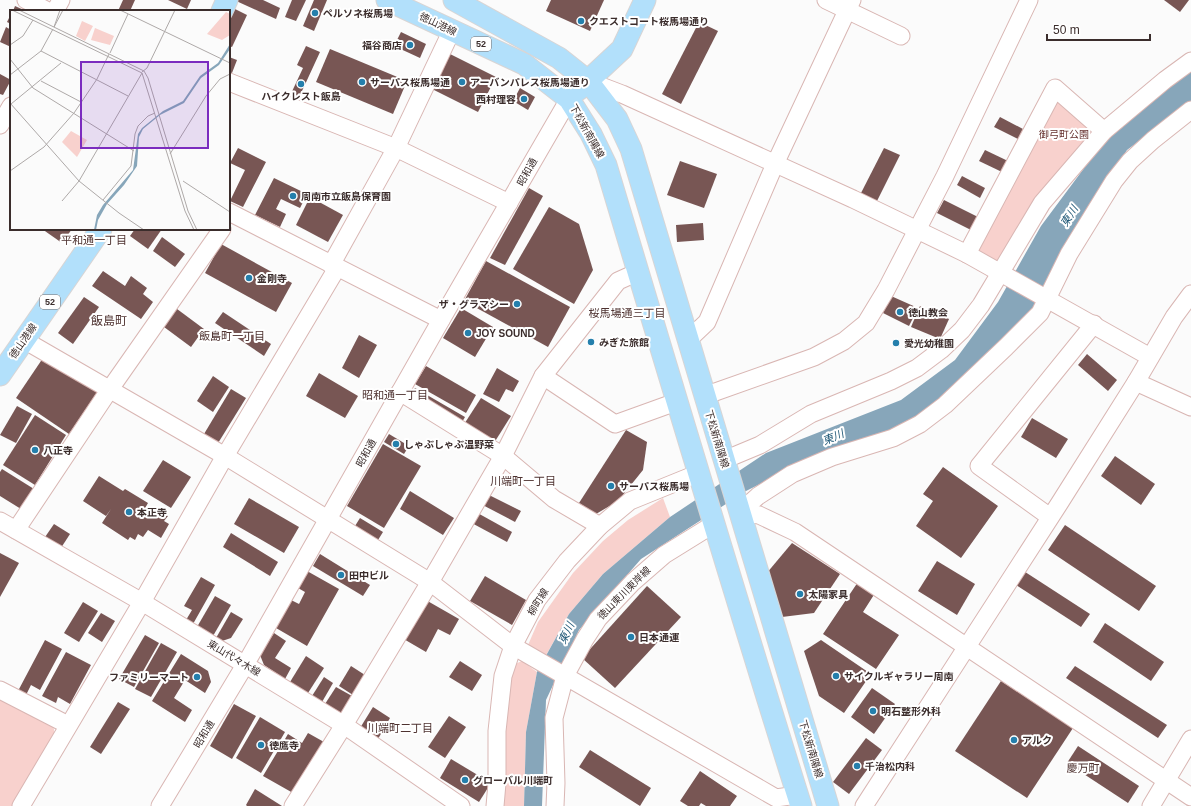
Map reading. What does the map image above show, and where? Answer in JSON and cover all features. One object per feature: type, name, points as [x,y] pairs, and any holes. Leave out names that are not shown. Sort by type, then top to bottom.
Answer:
[{"type":"main road","points":[[223,10],[228,0]]},
{"type":"main road","name":"徳山港線","points":[[387,0],[524,64],[569,99]]},
{"type":"main road","points":[[569,99],[622,49],[645,0]]},
{"type":"main road","points":[[464,2],[559,58],[588,81]]},
{"type":"main road","name":"下松新南陽線","points":[[588,81],[617,119],[631,149],[828,806]]},
{"type":"main road","name":"下松新南陽線","points":[[569,99],[591,134],[606,165],[676,402],[799,801]]},
{"type":"main road","name":"徳山港線","points":[[0,375],[100,230]]},
{"type":"street","points":[[26,0],[46,10]]},
{"type":"street","points":[[56,10],[61,0]]},
{"type":"street","points":[[826,0],[849,5],[901,36]]},
{"type":"street","points":[[704,396],[814,356],[844,341],[866,323],[886,290],[945,176],[1029,0]]},
{"type":"street","points":[[688,340],[708,322],[775,164],[849,5]]},
{"type":"street","points":[[27,803],[68,725],[142,602],[334,266],[396,148],[452,30]]},
{"type":"street","points":[[724,460],[760,445],[810,414],[891,381],[917,368],[941,350],[962,330],[981,305],[1042,203],[1104,131],[1165,80],[1191,61]]},
{"type":"street","points":[[588,81],[622,94],[853,199],[967,254],[1048,298],[1150,357]]},
{"type":"street","points":[[230,82],[396,148],[510,203]]},
{"type":"street","points":[[967,254],[1055,88],[1104,131]]},
{"type":"street","points":[[0,99],[10,104]]},
{"type":"street","name":"昭和通","points":[[160,806],[245,665],[441,320],[569,99]]},
{"type":"street","points":[[0,125],[10,107]]},
{"type":"street","points":[[740,512],[758,496],[792,474],[832,457],[893,438],[920,424],[945,405],[1040,313],[1069,254],[1114,181],[1130,161],[1153,140],[1191,110]]},
{"type":"street","points":[[230,215],[441,320]]},
{"type":"street","points":[[16,530],[110,389],[221,230]]},
{"type":"street","points":[[292,806],[344,725],[430,582],[503,456],[543,376],[618,281],[638,272]]},
{"type":"street","points":[[864,806],[1136,382],[1174,317],[1191,294]]},
{"type":"street","points":[[1174,317],[1191,316]]},
{"type":"street","points":[[1050,517],[979,466],[1094,324]]},
{"type":"street","points":[[24,340],[225,456],[430,582],[513,646],[776,798],[799,801]]},
{"type":"street","points":[[543,376],[615,424],[676,402]]},
{"type":"street","points":[[1136,382],[1191,407]]},
{"type":"street","points":[[400,392],[503,456],[554,499],[600,526]]},
{"type":"street","name":"柳町線","points":[[496,806],[497,731],[503,676],[513,646],[538,600],[567,561],[600,526],[630,501],[699,473]]},
{"type":"street","points":[[740,512],[759,515],[795,532],[1191,797]]},
{"type":"street","name":"東山代々木線","points":[[0,521],[142,602],[344,725],[461,806]]},
{"type":"street","name":"徳山東川東岸線","points":[[555,806],[556,784],[554,718],[565,676],[585,638],[598,619],[633,582],[664,555],[714,524]]},
{"type":"street","points":[[0,690],[68,725]]},
{"type":"street","points":[[1151,806],[1191,739]]},
{"type":"green space","name":"御弓町公園","points":[[1058,95],[1098,132],[1000,264],[974,250]]},
{"type":"green space","points":[[663,498],[670,517],[603,574],[569,614],[544,659],[530,648],[528,645],[538,622],[573,573],[603,541],[628,520]]},
{"type":"green space","points":[[522,661],[537,672],[526,732],[524,806],[502,806],[504,726],[508,685],[515,664]]},
{"type":"green space","points":[[0,696],[51,724],[54,729],[54,733],[14,806],[0,806]]},
{"type":"water","name":"東川","points":[[1191,69],[1191,102],[1127,150],[1061,252],[1031,312],[970,381],[911,424],[816,456],[746,491],[641,559],[579,630],[546,700],[542,806],[524,806],[526,732],[537,672],[569,614],[603,574],[670,517],[766,453],[901,400],[955,360],[998,302],[1041,226],[1114,128]]},
{"type":"building","points":[[123,0],[135,0],[130,10],[118,10]]},
{"type":"building","points":[[168,0],[191,0],[187,9]]},
{"type":"building","points":[[234,0],[263,0],[280,8],[276,19]]},
{"type":"building","points":[[292,0],[306,0],[296,21],[285,17]]},
{"type":"building","name":"ペルソネ桜馬場","points":[[314,0],[327,0],[314,31],[303,26]]},
{"type":"building","name":"クエストコート桜馬場通り","points":[[551,0],[604,0],[590,31],[546,11]]},
{"type":"building","points":[[1164,0],[1189,0],[1180,12]]},
{"type":"building","points":[[15,6],[24,10],[13,10]]},
{"type":"building","points":[[231,7],[247,15],[232,47],[230,46],[230,10]]},
{"type":"building","points":[[10,16],[10,24],[7,22]]},
{"type":"building","points":[[699,22],[718,31],[681,104],[662,94]]},
{"type":"building","points":[[6,27],[10,29],[10,47],[0,42]]},
{"type":"building","name":"福谷商店","points":[[401,32],[426,44],[420,58],[394,46]]},
{"type":"building","name":"ハイクレスト飯島","points":[[306,46],[320,52],[296,104],[288,100],[303,68],[297,65]]},
{"type":"building","name":"サーパス桜馬場通","points":[[330,49],[407,81],[393,114],[316,82]]},
{"type":"building","name":"アーバンパレス桜馬場通り","points":[[446,52],[496,77],[478,112],[428,87]]},
{"type":"building","points":[[230,57],[237,60],[232,73],[230,72]]},
{"type":"building","points":[[0,74],[10,79],[10,82],[3,95],[0,94]]},
{"type":"building","name":"西村理容","points":[[520,88],[535,97],[528,110],[513,101]]},
{"type":"building","points":[[1000,117],[1023,129],[1018,139],[994,127]]},
{"type":"building","points":[[238,148],[266,162],[243,207],[230,201],[245,170],[230,163]]},
{"type":"building","points":[[884,148],[900,155],[877,201],[861,193]]},
{"type":"building","points":[[985,150],[1008,161],[1002,172],[979,161]]},
{"type":"building","points":[[680,161],[717,174],[704,208],[667,195]]},
{"type":"building","points":[[962,176],[985,188],[980,198],[957,185]]},
{"type":"building","points":[[274,178],[307,194],[300,208],[281,199],[276,209],[286,214],[280,227],[255,215]]},
{"type":"building","points":[[529,188],[543,196],[505,265],[490,258]]},
{"type":"building","points":[[310,197],[343,215],[328,242],[296,225]]},
{"type":"building","points":[[944,200],[982,219],[975,232],[937,213]]},
{"type":"building","points":[[549,207],[579,224],[593,270],[574,304],[513,269]]},
{"type":"building","points":[[703,223],[704,240],[677,242],[676,225]]},
{"type":"building","points":[[43,230],[71,230],[62,243]]},
{"type":"building","points":[[134,230],[161,230],[148,249],[130,236]]},
{"type":"building","points":[[162,237],[185,254],[175,267],[153,251]]},
{"type":"building","name":"金剛寺","points":[[221,244],[292,283],[276,312],[205,273]]},
{"type":"building","name":"ザ・グラマシー","points":[[486,261],[570,307],[548,347],[464,301]]},
{"type":"building","points":[[103,271],[125,286],[131,276],[147,288],[143,294],[153,302],[141,319],[92,286]]},
{"type":"building","points":[[891,296],[918,308],[909,326],[883,313]]},
{"type":"building","points":[[84,297],[99,307],[73,344],[58,333]]},
{"type":"building","points":[[173,306],[204,329],[191,347],[160,324]]},
{"type":"building","points":[[920,306],[949,319],[940,339],[911,327]]},
{"type":"building","name":"JOY SOUND","points":[[461,308],[493,327],[475,357],[443,338]]},
{"type":"building","points":[[223,312],[271,344],[264,356],[215,323]]},
{"type":"building","points":[[359,335],[377,345],[359,378],[342,368]]},
{"type":"building","points":[[1087,354],[1117,380],[1108,391],[1078,365]]},
{"type":"building","points":[[45,355],[98,391],[69,434],[16,398]]},
{"type":"building","points":[[426,366],[476,395],[466,413],[415,384]]},
{"type":"building","points":[[497,368],[519,381],[513,392],[506,389],[499,402],[483,394]]},
{"type":"building","points":[[319,373],[358,396],[345,418],[306,396]]},
{"type":"building","points":[[213,376],[229,387],[213,412],[197,401]]},
{"type":"building","points":[[415,388],[465,417],[458,429],[408,399]]},
{"type":"building","points":[[231,389],[246,398],[215,448],[201,439]]},
{"type":"building","points":[[481,398],[511,416],[489,451],[459,432]]},
{"type":"building","points":[[17,406],[32,414],[16,443],[0,435]]},
{"type":"building","name":"八正寺","points":[[35,415],[66,435],[35,485],[3,465]]},
{"type":"building","points":[[1032,418],[1068,439],[1056,458],[1021,437]]},
{"type":"building","name":"サーパス桜馬場","points":[[626,430],[647,442],[643,470],[618,501],[596,514],[579,503]]},
{"type":"building","name":"しゃぶしゃぶ温野菜","points":[[389,434],[409,446],[404,454],[384,442]]},
{"type":"building","points":[[383,444],[421,466],[384,528],[347,506]]},
{"type":"building","points":[[1115,456],[1155,484],[1141,505],[1101,476]]},
{"type":"building","points":[[163,460],[191,477],[171,508],[143,491]]},
{"type":"building","points":[[943,467],[998,506],[961,558],[916,526],[933,501],[923,494]]},
{"type":"building","points":[[2,469],[34,489],[21,509],[0,496],[0,472]]},
{"type":"building","name":"本正寺","points":[[99,476],[123,491],[125,489],[148,503],[144,510],[152,515],[156,508],[168,516],[164,521],[169,524],[161,538],[148,530],[143,537],[138,534],[135,540],[130,537],[128,540],[102,523],[111,509],[106,516],[83,501]]},
{"type":"building","points":[[410,491],[454,518],[443,535],[400,509]]},
{"type":"building","points":[[483,492],[521,511],[515,522],[477,502]]},
{"type":"building","points":[[249,498],[299,527],[284,553],[234,524]]},
{"type":"building","points":[[474,511],[512,532],[507,542],[468,521]]},
{"type":"building","points":[[360,518],[383,532],[373,548],[350,534]]},
{"type":"building","points":[[54,524],[70,534],[59,551],[43,540]]},
{"type":"building","points":[[1065,525],[1156,586],[1139,611],[1048,550]]},
{"type":"building","points":[[231,533],[278,562],[270,576],[223,547]]},
{"type":"building","name":"太陽家具","points":[[792,543],[840,574],[814,613],[782,617],[766,574]]},
{"type":"building","points":[[0,553],[19,563],[0,597]]},
{"type":"building","name":"田中ビル","points":[[320,554],[370,585],[363,596],[313,566]]},
{"type":"building","points":[[937,561],[975,584],[957,615],[918,591]]},
{"type":"building","points":[[1019,568],[1090,614],[1081,627],[1010,581]]},
{"type":"building","points":[[307,571],[339,589],[307,646],[276,628],[291,600],[299,604],[305,592],[298,588]]},
{"type":"building","points":[[485,576],[526,600],[512,625],[470,601]]},
{"type":"building","points":[[201,577],[215,585],[193,624],[186,620],[192,610],[184,606]]},
{"type":"building","points":[[860,579],[877,590],[863,612],[899,635],[876,669],[823,634]]},
{"type":"building","name":"日本通運","points":[[647,586],[681,617],[615,688],[582,658]]},
{"type":"building","points":[[215,596],[231,605],[213,636],[197,627]]},
{"type":"building","points":[[424,599],[459,619],[450,635],[438,629],[426,652],[402,638]]},
{"type":"building","points":[[83,602],[98,611],[79,642],[64,633]]},
{"type":"building","points":[[231,612],[243,619],[231,638],[222,641],[216,638]]},
{"type":"building","points":[[101,613],[115,621],[102,642],[88,633]]},
{"type":"building","points":[[1105,623],[1164,662],[1151,681],[1093,642]]},
{"type":"building","points":[[274,633],[286,641],[275,658],[291,668],[285,679],[264,665],[260,655]]},
{"type":"building","points":[[145,635],[159,643],[134,687],[119,679]]},
{"type":"building","points":[[45,640],[62,649],[40,690],[31,685],[26,695],[18,691]]},
{"type":"building","points":[[821,640],[871,674],[844,713],[819,696],[804,651]]},
{"type":"building","points":[[161,643],[177,652],[151,697],[135,689]]},
{"type":"building","points":[[66,652],[91,665],[70,704],[58,697],[56,703],[42,696]]},
{"type":"building","points":[[181,654],[208,671],[211,682],[205,693],[185,680],[174,698],[192,710],[185,722],[152,701]]},
{"type":"building","points":[[306,656],[324,668],[308,693],[290,682]]},
{"type":"building","points":[[460,661],[482,675],[472,691],[449,677]]},
{"type":"building","points":[[351,666],[365,675],[353,695],[339,686]]},
{"type":"building","points":[[1075,666],[1167,725],[1158,738],[1066,678]]},
{"type":"building","points":[[324,677],[333,683],[322,702],[312,696]]},
{"type":"building","name":"アルク","points":[[1001,681],[1073,728],[1027,798],[955,751]]},
{"type":"building","points":[[336,687],[352,696],[341,714],[325,704]]},
{"type":"building","name":"明石整形外科","points":[[872,688],[895,704],[874,734],[851,717]]},
{"type":"building","points":[[118,702],[130,709],[101,754],[90,747]]},
{"type":"building","points":[[234,704],[256,716],[232,759],[210,746]]},
{"type":"building","points":[[373,707],[390,718],[378,739],[360,728]]},
{"type":"building","points":[[449,716],[466,727],[445,758],[428,747]]},
{"type":"building","name":"徳鷹寺","points":[[260,717],[285,732],[261,773],[236,758]]},
{"type":"building","points":[[308,733],[324,742],[293,793],[263,776],[288,734],[302,743]]},
{"type":"building","name":"千治松内科","points":[[866,738],[882,750],[849,794],[833,782]]},
{"type":"building","points":[[1078,746],[1139,786],[1128,803],[1067,763]]},
{"type":"building","points":[[590,750],[651,788],[640,806],[579,767]]},
{"type":"building","name":"グローバル川端町","points":[[451,759],[491,783],[479,802],[440,778]]},
{"type":"building","points":[[700,771],[737,796],[730,806],[706,806],[701,803],[699,806],[688,806],[680,801]]},
{"type":"building","points":[[255,789],[282,806],[247,806],[246,805]]},
{"type":"place","name":"ペルソネ桜馬場","points":[[315,13]]},
{"type":"place","name":"クエストコート桜馬場通り","points":[[581,21]]},
{"type":"place","name":"福谷商店","points":[[410,45]]},
{"type":"place","name":"サーパス桜馬場通","points":[[362,82]]},
{"type":"place","name":"アーバンパレス桜馬場通り","points":[[462,82]]},
{"type":"place","name":"ハイクレスト飯島","points":[[301,84]]},
{"type":"place","name":"西村理容","points":[[524,99]]},
{"type":"place","name":"周南市立飯島保育園","points":[[293,196]]},
{"type":"place","name":"金剛寺","points":[[249,278]]},
{"type":"place","name":"ザ・グラマシー","points":[[517,304]]},
{"type":"place","name":"徳山教会","points":[[900,312]]},
{"type":"place","name":"JOY SOUND","points":[[468,333]]},
{"type":"place","name":"みぎた旅館","points":[[591,342]]},
{"type":"place","name":"愛光幼稚園","points":[[896,343]]},
{"type":"place","name":"しゃぶしゃぶ温野菜","points":[[396,444]]},
{"type":"place","name":"八正寺","points":[[35,450]]},
{"type":"place","name":"サーパス桜馬場","points":[[611,486]]},
{"type":"place","name":"本正寺","points":[[129,512]]},
{"type":"place","name":"田中ビル","points":[[341,575]]},
{"type":"place","name":"太陽家具","points":[[800,594]]},
{"type":"place","name":"日本通運","points":[[631,637]]},
{"type":"place","name":"サイクルギャラリー周南","points":[[836,676]]},
{"type":"place","name":"ファミリーマート","points":[[197,677]]},
{"type":"place","name":"明石整形外科","points":[[873,711]]},
{"type":"place","name":"アルク","points":[[1014,740]]},
{"type":"place","name":"徳鷹寺","points":[[261,745]]},
{"type":"place","name":"千治松内科","points":[[857,766]]},
{"type":"place","name":"グローバル川端町","points":[[465,780]]},
{"type":"district","name":"平和通一丁目","points":[[94,240]]},
{"type":"district","name":"桜馬場通三丁目","points":[[627,313]]},
{"type":"district","name":"飯島町","points":[[109,321]]},
{"type":"district","name":"飯島町一丁目","points":[[232,336]]},
{"type":"district","name":"昭和通一丁目","points":[[395,395]]},
{"type":"district","name":"川端町一丁目","points":[[523,481]]},
{"type":"district","name":"川端町二丁目","points":[[400,728]]},
{"type":"district","name":"慶万町","points":[[1083,768]]}]
